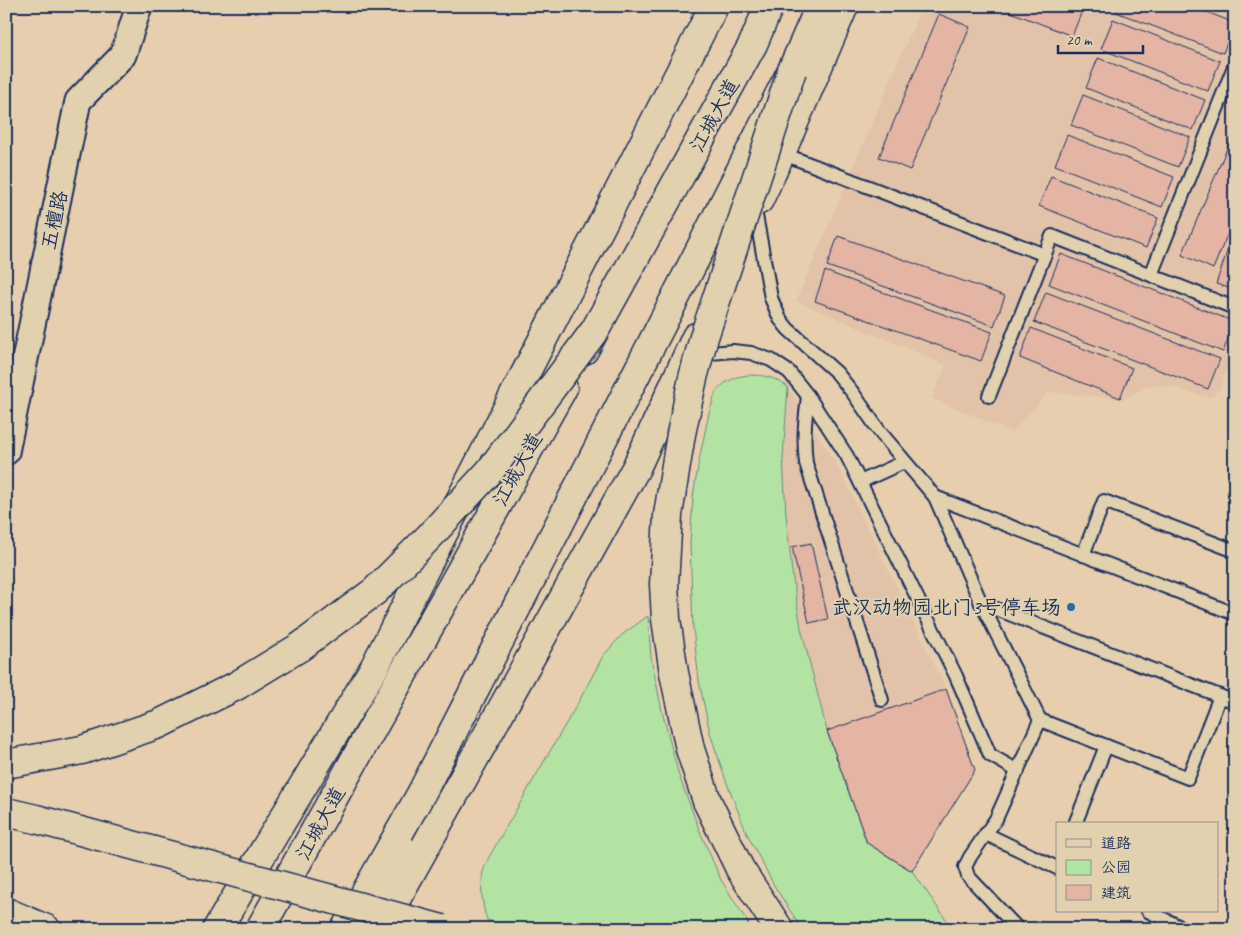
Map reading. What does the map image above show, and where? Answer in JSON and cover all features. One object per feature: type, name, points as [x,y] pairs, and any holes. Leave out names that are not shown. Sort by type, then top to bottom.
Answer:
[{"type":"main road","points":[[217,929],[374,668],[714,6]]},
{"type":"main road","name":"江城大道","points":[[261,927],[753,44],[768,6]]},
{"type":"main road","points":[[346,929],[421,794],[792,70],[820,6]]},
{"type":"main road","points":[[379,929],[636,468],[781,153],[844,6]]},
{"type":"main road","points":[[779,929],[740,869],[708,801],[690,749],[674,673],[666,619],[664,584],[668,515],[681,434],[693,378],[704,337],[792,70]]},
{"type":"main road","points":[[6,764],[82,750],[159,724],[236,686],[300,647],[375,591],[429,537],[489,472],[595,330]]},
{"type":"main road","points":[[379,929],[421,794]]},
{"type":"main road","points":[[6,812],[46,821],[442,929]]},
{"type":"main road","points":[[6,912],[46,929]]},
{"type":"street","name":"五檀路","points":[[6,452],[78,101],[123,55],[138,6]]},
{"type":"lane","points":[[1151,275],[1235,64]]},
{"type":"lane","points":[[781,153],[1045,255]]},
{"type":"lane","points":[[754,210],[771,298],[780,319],[788,329],[837,373],[880,432],[935,497],[982,603],[1040,720],[1188,778],[1220,696]]},
{"type":"lane","points":[[989,396],[1052,236],[1232,306]]},
{"type":"lane","points":[[684,363],[711,353],[751,352],[771,360],[790,372],[848,456],[956,676],[990,755],[1018,771]]},
{"type":"lane","points":[[808,396],[804,430],[806,463],[882,700]]},
{"type":"lane","points":[[860,482],[904,462]]},
{"type":"lane","points":[[935,497],[1235,614]]},
{"type":"lane","points":[[1083,555],[1104,501],[1235,551]]},
{"type":"lane","points":[[982,603],[1235,702]]},
{"type":"lane","points":[[1018,929],[968,876],[965,868],[970,857],[996,819],[1040,720]]},
{"type":"lane","points":[[1076,822],[1106,746]]},
{"type":"lane","points":[[986,834],[1056,868]]},
{"type":"lane","points":[[1150,912],[1184,929]]},
{"type":"shaded area","points":[[922,6],[1235,6],[1235,345],[1220,389],[1211,397],[1173,387],[1156,386],[1144,388],[1124,399],[1049,392],[1012,432],[932,398],[946,365],[796,301]]},
{"type":"shaded area","points":[[788,387],[841,473],[946,689],[975,770],[912,871],[867,843],[827,731],[801,628],[792,572],[783,458]]},
{"type":"green space","points":[[748,375],[769,377],[788,387],[783,458],[786,515],[792,572],[801,628],[827,731],[867,843],[912,871],[953,929],[802,929],[775,887],[747,834],[725,778],[710,733],[699,681],[693,628],[690,543],[693,497],[699,460],[709,413],[716,391],[725,383],[737,377]]},
{"type":"green space","points":[[648,616],[651,657],[662,711],[679,776],[721,880],[752,929],[519,929],[487,920],[482,884],[483,870],[489,857],[603,656],[623,634]]},
{"type":"building","points":[[995,6],[1084,6],[1072,36]]},
{"type":"building","points":[[1118,6],[1191,6],[1235,23],[1223,53],[1116,12]]},
{"type":"building","points":[[1216,6],[1235,6],[1235,14]]},
{"type":"building","points":[[939,14],[970,27],[910,170],[879,157]]},
{"type":"building","points":[[1113,19],[1220,61],[1208,91],[1101,49]]},
{"type":"building","points":[[1098,58],[1205,100],[1193,130],[1086,88]]},
{"type":"building","points":[[1083,95],[1190,137],[1178,167],[1071,125]]},
{"type":"building","points":[[1235,129],[1235,216],[1213,269],[1182,255]]},
{"type":"building","points":[[1067,135],[1174,177],[1162,207],[1055,165]]},
{"type":"building","points":[[1051,176],[1158,218],[1146,248],[1039,206]]},
{"type":"building","points":[[838,236],[1005,296],[994,326],[827,266]]},
{"type":"building","points":[[1231,240],[1235,242],[1235,290],[1216,284]]},
{"type":"building","points":[[1061,254],[1235,322],[1223,352],[1049,284]]},
{"type":"building","points":[[825,271],[992,332],[981,361],[815,301]]},
{"type":"building","points":[[1046,292],[1220,359],[1208,389],[1034,322]]},
{"type":"building","points":[[1031,328],[1132,368],[1120,398],[1020,358]]},
{"type":"building","points":[[811,543],[828,619],[809,623],[792,547]]},
{"type":"building","points":[[946,689],[975,770],[912,871],[867,843],[827,731]]},
{"type":"place","name":"武汉动物园北门3号停车场","points":[[1071,607]]}]
